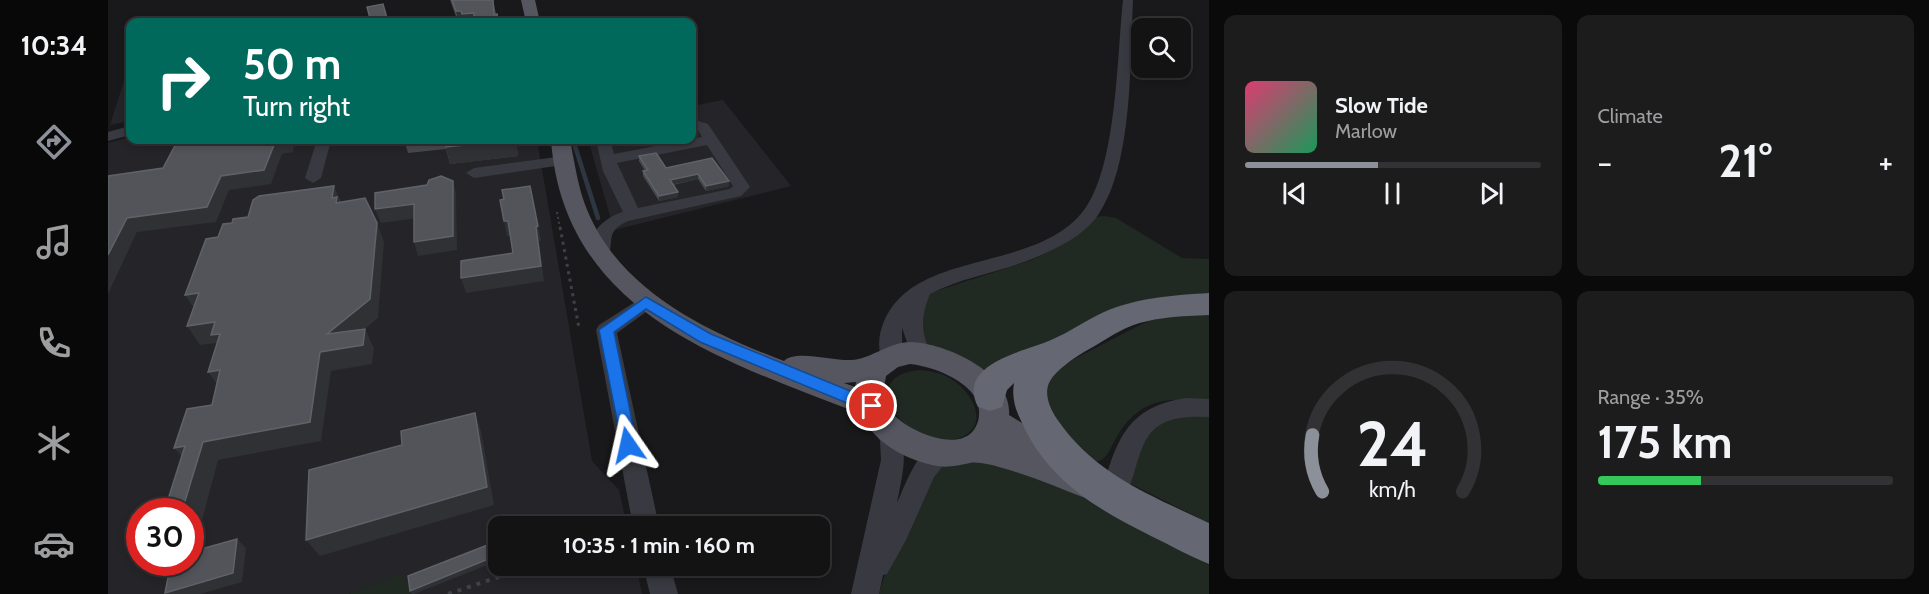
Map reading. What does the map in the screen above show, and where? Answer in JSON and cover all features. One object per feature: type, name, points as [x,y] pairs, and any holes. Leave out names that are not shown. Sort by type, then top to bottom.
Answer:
[{"type":"highway","points":[[992,409],[990,386],[1005,372],[1065,348],[1117,320],[1173,306],[1209,304]]},
{"type":"highway","points":[[1065,348],[1032,380],[1029,391],[1030,406],[1052,440],[1106,491],[1209,544]]},
{"type":"main road","points":[[528,0],[532,18]]},
{"type":"main road","points":[[562,150],[577,213],[600,256],[646,302],[677,323],[879,417],[911,444],[1005,455],[1106,491]]},
{"type":"main road","points":[[751,358],[814,370],[843,372],[920,353],[937,357],[961,367],[980,383],[992,409],[1106,491]]},
{"type":"main road","points":[[879,417],[868,393],[869,381],[883,363]]},
{"type":"main road","points":[[956,451],[983,442],[992,409]]},
{"type":"street","points":[[883,363],[887,338],[894,316],[910,297],[923,288],[1038,249],[1071,230],[1091,213],[1106,188],[1113,157],[1128,0]]},
{"type":"street","points":[[600,256],[600,242],[605,230],[618,219],[740,190],[742,187],[740,181],[701,125],[696,124]]},
{"type":"street","points":[[108,137],[126,131]]},
{"type":"street","points":[[696,143],[710,140]]},
{"type":"street","points":[[313,178],[323,144]]},
{"type":"street","points":[[604,144],[607,160],[633,215]]},
{"type":"street","points":[[607,160],[689,144]]},
{"type":"street","points":[[474,173],[562,150]]},
{"type":"street","points":[[920,353],[910,324],[923,288]]},
{"type":"street","points":[[644,516],[606,330],[646,302]]},
{"type":"street","points":[[1106,491],[1131,444],[1155,414],[1173,406],[1209,408]]},
{"type":"street","points":[[867,585],[893,460],[892,441],[879,417]]},
{"type":"street","points":[[867,585],[897,531],[925,470],[956,451]]},
{"type":"street","points":[[660,576],[664,594]]},
{"type":"path","points":[[556,203],[579,328]]},
{"type":"path","points":[[448,594],[501,576]]},
{"type":"shaded area","points":[[126,75],[126,122],[110,125]]},
{"type":"shaded area","points":[[723,100],[791,186],[614,230],[590,146],[587,144],[696,144],[696,105]]},
{"type":"shaded area","points":[[126,138],[126,144],[538,144],[592,461],[619,490],[625,516],[488,516],[488,576],[638,576],[642,594],[415,594],[400,575],[349,594],[108,594],[108,143]]},
{"type":"shaded area","points":[[1096,217],[1116,218],[1182,258],[1209,259],[1209,297],[985,375],[928,347],[915,314],[923,300],[933,292],[1032,260],[1055,248]]},
{"type":"shaded area","points":[[1209,312],[1209,403],[1179,400],[1153,404],[1132,417],[1103,459],[1096,462],[1075,452],[1037,386],[1051,371],[1155,319]]},
{"type":"shaded area","points":[[920,370],[944,375],[966,392],[977,418],[975,426],[969,433],[959,438],[940,440],[922,435],[907,425],[895,412],[889,398],[890,385],[900,375]]},
{"type":"shaded area","points":[[1209,412],[1209,523],[1127,482],[1148,424]]},
{"type":"shaded area","points":[[973,457],[1009,462],[1135,520],[1209,559],[1209,594],[879,594],[893,548],[930,470]]},
{"type":"shaded area","points":[[400,574],[415,594],[349,594]]},
{"type":"building","points":[[452,0],[493,0],[494,15],[497,14],[498,18],[474,18],[474,13],[462,14],[461,11],[456,11]]},
{"type":"building","points":[[383,4],[387,18],[370,18],[367,7]]},
{"type":"building","points":[[176,144],[274,144],[264,170],[221,176],[207,207],[127,218],[108,255],[108,176],[163,168]]},
{"type":"building","points":[[446,144],[476,144],[446,147]]},
{"type":"building","points":[[656,153],[666,168],[712,158],[729,181],[706,186],[698,174],[670,180],[678,192],[659,196],[643,171],[648,170],[639,156]]},
{"type":"building","points":[[441,176],[453,181],[453,236],[414,242],[414,204],[375,209],[375,193],[427,185],[429,180]]},
{"type":"building","points":[[334,186],[332,198],[337,197],[336,203],[365,198],[377,223],[370,299],[327,334],[365,329],[363,345],[320,352],[310,422],[203,442],[186,498],[168,498],[185,446],[174,448],[187,409],[212,405],[220,370],[208,372],[220,334],[211,335],[215,322],[187,326],[199,293],[185,295],[206,239],[218,237],[223,224],[232,223],[233,219],[248,217],[253,200],[259,196]]},
{"type":"building","points":[[530,186],[538,226],[536,227],[541,266],[461,278],[461,261],[513,253],[508,221],[504,221],[500,200],[504,199],[502,190]]},
{"type":"building","points":[[475,413],[487,487],[306,540],[309,470],[402,445],[401,431]]},
{"type":"building","points":[[237,539],[233,573],[165,593],[168,576],[204,576],[204,548]]},
{"type":"building","points":[[488,545],[488,559],[410,591],[408,576]]},
{"type":"waterway","points":[[574,144],[598,218]]},
{"type":"route","points":[[628,445],[606,330],[646,302],[705,338],[872,406]]}]
